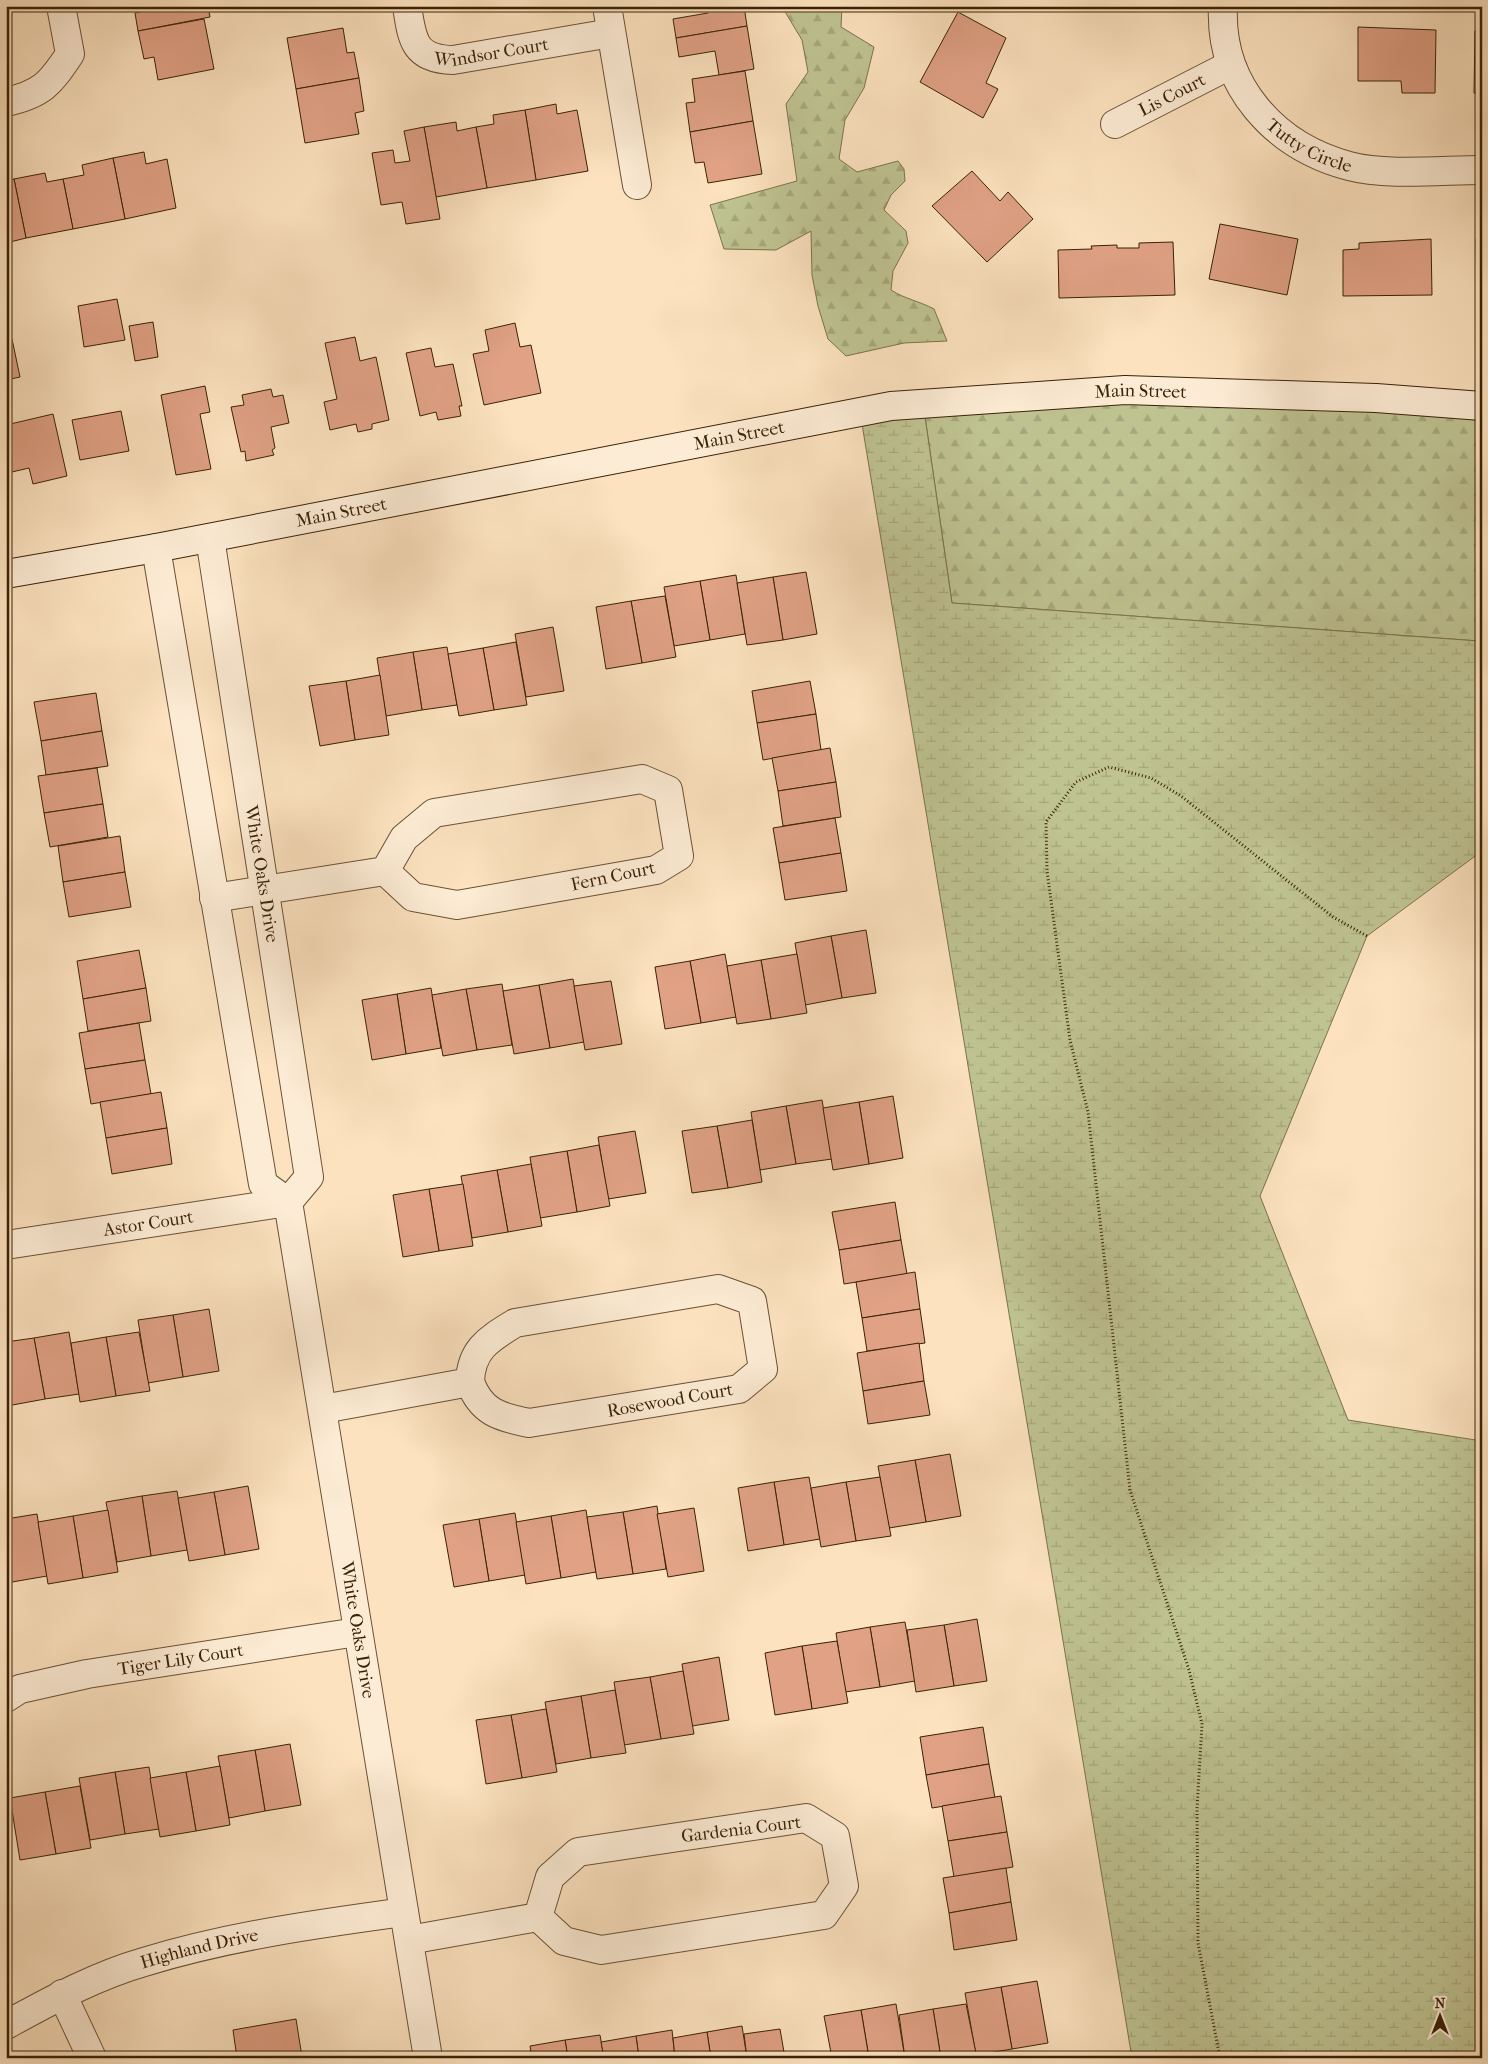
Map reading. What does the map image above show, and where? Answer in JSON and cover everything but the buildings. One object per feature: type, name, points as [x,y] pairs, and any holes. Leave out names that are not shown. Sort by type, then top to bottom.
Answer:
[{"type":"street","points":[[6,102],[31,96],[55,76],[70,54],[61,6]]},
{"type":"street","name":"Windsor Court","points":[[407,6],[412,36],[421,51],[436,60],[453,60],[611,33]]},
{"type":"street","points":[[607,6],[637,185]]},
{"type":"street","name":"Tutty Circle","points":[[1223,6],[1222,30],[1230,65],[1249,102],[1285,136],[1318,154],[1349,166],[1383,171],[1482,170]]},
{"type":"street","name":"Lis Court","points":[[1115,124],[1230,65]]},
{"type":"street","name":"Main Street","points":[[6,574],[210,538],[890,406],[1125,390],[1376,398],[1482,406]]},
{"type":"street","name":"White Oaks Drive","points":[[210,538],[309,1177],[288,1202],[428,2058]]},
{"type":"street","points":[[156,548],[263,1184],[288,1202]]},
{"type":"street","name":"Fern Court","points":[[642,779],[668,790],[679,856],[656,870],[457,905],[413,897],[385,871],[404,838],[434,813],[642,779]]},
{"type":"street","points":[[214,898],[385,871]]},
{"type":"street","name":"Astor Court","points":[[7,1240],[288,1202]]},
{"type":"street","name":"Rosewood Court","points":[[718,1289],[752,1301],[763,1369],[739,1389],[529,1423],[500,1417],[476,1399],[470,1382],[470,1364],[489,1339],[515,1323],[718,1289]]},
{"type":"street","points":[[323,1409],[470,1382]]},
{"type":"street","name":"Tiger Lily Court","points":[[6,1698],[20,1689],[87,1674],[357,1632]]},
{"type":"street","name":"Gardenia Court","points":[[806,1818],[835,1836],[844,1886],[824,1915],[601,1950],[564,1941],[538,1917],[550,1877],[578,1852],[806,1818]]},
{"type":"street","name":"Highland Drive","points":[[6,2025],[62,1994],[143,1962],[265,1932],[404,1912]]},
{"type":"street","points":[[409,1940],[538,1917]]},
{"type":"street","points":[[62,1994],[92,2058]]},
{"type":"path","points":[[1220,2058],[1198,1943],[1197,1809],[1202,1724],[1189,1670],[1130,1490],[1088,1112],[1070,1040],[1047,871],[1046,822],[1076,782],[1109,766],[1151,778],[1181,796],[1333,917],[1367,936]]},
{"type":"green space","points":[[785,6],[842,6],[841,27],[874,47],[864,88],[845,120],[839,159],[857,172],[898,161],[904,169],[905,181],[891,195],[884,210],[906,231],[908,243],[893,271],[891,290],[934,309],[947,341],[904,343],[846,356],[828,339],[818,306],[812,275],[811,231],[776,250],[724,249],[710,205],[797,181],[786,104],[808,72],[802,40],[784,10]]},
{"type":"green space","points":[[1125,390],[1482,406],[1482,644],[1479,641],[952,603],[923,403]]},
{"type":"green space","points":[[923,403],[952,603],[1479,641],[1482,644],[1482,851],[1367,936],[1260,1196],[1348,1420],[1482,1441],[1482,2058],[1132,2058],[860,412]]}]
